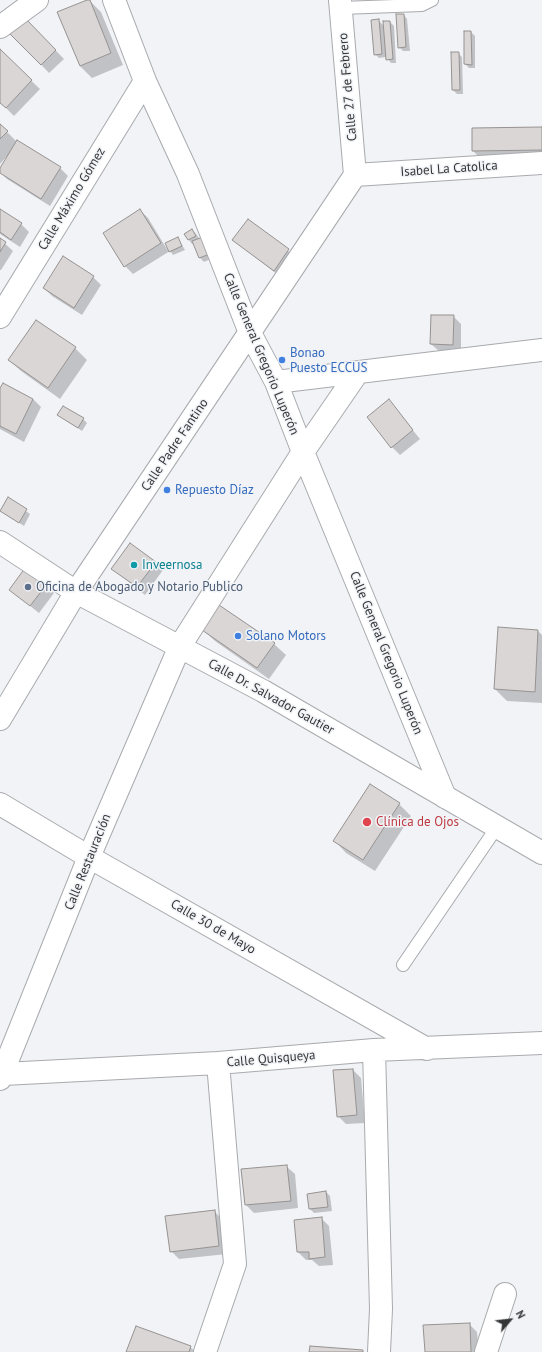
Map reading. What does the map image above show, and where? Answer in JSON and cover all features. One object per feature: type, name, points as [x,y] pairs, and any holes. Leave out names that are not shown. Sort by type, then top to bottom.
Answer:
[{"type":"street","points":[[0,27],[37,0]]},
{"type":"street","name":"Calle General Gregorio Luperón","points":[[114,0],[145,80],[188,174],[250,333],[276,382],[303,452],[445,797]]},
{"type":"street","name":"Calle 27 de Febrero","points":[[341,4],[355,175]]},
{"type":"street","name":"Calle Máximo Gómez","points":[[0,317],[145,80]]},
{"type":"street","name":"Isabel La Catolica","points":[[355,175],[542,162]]},
{"type":"street","name":"Calle Padre Fantino","points":[[0,719],[76,592],[355,175]]},
{"type":"street","points":[[276,382],[542,350]]},
{"type":"street","name":"Calle Restauración","points":[[1,1075],[89,857],[180,646],[303,452],[358,372]]},
{"type":"street","name":"Calle Dr. Salvador Gautier","points":[[0,542],[76,592],[263,691],[542,853]]},
{"type":"street","name":"Calle 30 de Mayo","points":[[0,804],[89,857],[428,1049]]},
{"type":"street","name":"Calle Quisqueya","points":[[1,1075],[218,1063],[374,1050],[428,1049],[542,1043]]},
{"type":"street","points":[[374,1050],[382,1309],[379,1352]]},
{"type":"street","points":[[205,1352],[234,1264],[218,1063]]},
{"type":"street","points":[[486,1352],[505,1294]]},
{"type":"lane","points":[[341,4],[422,5],[432,0]]},
{"type":"lane","points":[[403,965],[497,827]]},
{"type":"building","points":[[90,0],[111,53],[80,66],[57,12]]},
{"type":"building","points":[[396,14],[404,14],[406,47],[398,48]]},
{"type":"building","points":[[25,18],[56,50],[41,65],[9,33]]},
{"type":"building","points":[[379,19],[382,54],[374,55],[371,20]]},
{"type":"building","points":[[383,21],[390,21],[393,59],[386,60]]},
{"type":"building","points":[[464,31],[471,31],[472,65],[464,64]]},
{"type":"building","points":[[0,49],[32,80],[6,108],[0,103]]},
{"type":"building","points":[[451,52],[459,52],[460,90],[452,90]]},
{"type":"building","points":[[0,124],[8,131],[0,139]]},
{"type":"building","points":[[542,127],[542,150],[472,151],[472,128]]},
{"type":"building","points":[[17,140],[61,167],[41,199],[0,173],[0,168]]},
{"type":"building","points":[[0,209],[22,223],[11,240],[0,232]]},
{"type":"building","points":[[140,209],[161,243],[124,267],[103,233]]},
{"type":"building","points":[[248,219],[289,249],[274,271],[232,240]]},
{"type":"building","points":[[192,229],[196,236],[188,240],[184,234]]},
{"type":"building","points":[[178,237],[182,246],[169,252],[165,243]]},
{"type":"building","points":[[203,237],[210,254],[199,258],[192,241]]},
{"type":"building","points":[[0,238],[6,242],[0,252]]},
{"type":"building","points":[[63,256],[94,276],[74,308],[43,288]]},
{"type":"building","points":[[431,315],[454,315],[453,345],[430,344]]},
{"type":"building","points":[[36,320],[76,347],[48,388],[8,360]]},
{"type":"building","points":[[3,383],[33,399],[16,434],[0,426],[0,388]]},
{"type":"building","points":[[389,399],[413,430],[391,448],[367,417]]},
{"type":"building","points":[[63,406],[84,418],[78,428],[57,415]]},
{"type":"building","points":[[8,497],[27,509],[19,523],[0,511]]},
{"type":"building","name":"Inveernosa","points":[[130,543],[156,562],[137,587],[111,569]]},
{"type":"building","name":"Oficina de Abogado y Notario Publico","points":[[25,568],[47,584],[30,606],[9,590]]},
{"type":"building","name":"Solano Motors","points":[[219,605],[275,643],[257,668],[202,630]]},
{"type":"building","points":[[498,627],[538,630],[535,692],[494,689]]},
{"type":"building","name":"Clínica de Ojos","points":[[370,784],[400,803],[363,860],[333,841]]},
{"type":"building","points":[[353,1069],[357,1115],[337,1117],[333,1070]]},
{"type":"building","points":[[287,1165],[291,1201],[245,1205],[241,1169]]},
{"type":"building","points":[[326,1191],[328,1207],[309,1209],[307,1194]]},
{"type":"building","points":[[215,1210],[219,1246],[170,1252],[165,1216]]},
{"type":"building","points":[[322,1217],[325,1257],[309,1259],[309,1252],[297,1252],[294,1220]]},
{"type":"building","points":[[470,1323],[471,1352],[425,1352],[423,1325]]},
{"type":"building","points":[[136,1326],[191,1346],[189,1352],[126,1352]]},
{"type":"building","points":[[310,1346],[363,1350],[363,1352],[309,1352]]},
{"type":"place","name":"Bonao Puesto ECCUS","points":[[282,360]]},
{"type":"place","name":"Repuesto Díaz","points":[[167,490]]},
{"type":"place","name":"Inveernosa","points":[[134,565]]},
{"type":"place","name":"Oficina de Abogado y Notario Publico","points":[[28,587]]},
{"type":"place","name":"Solano Motors","points":[[238,636]]},
{"type":"place","name":"Clínica de Ojos","points":[[367,822]]}]
